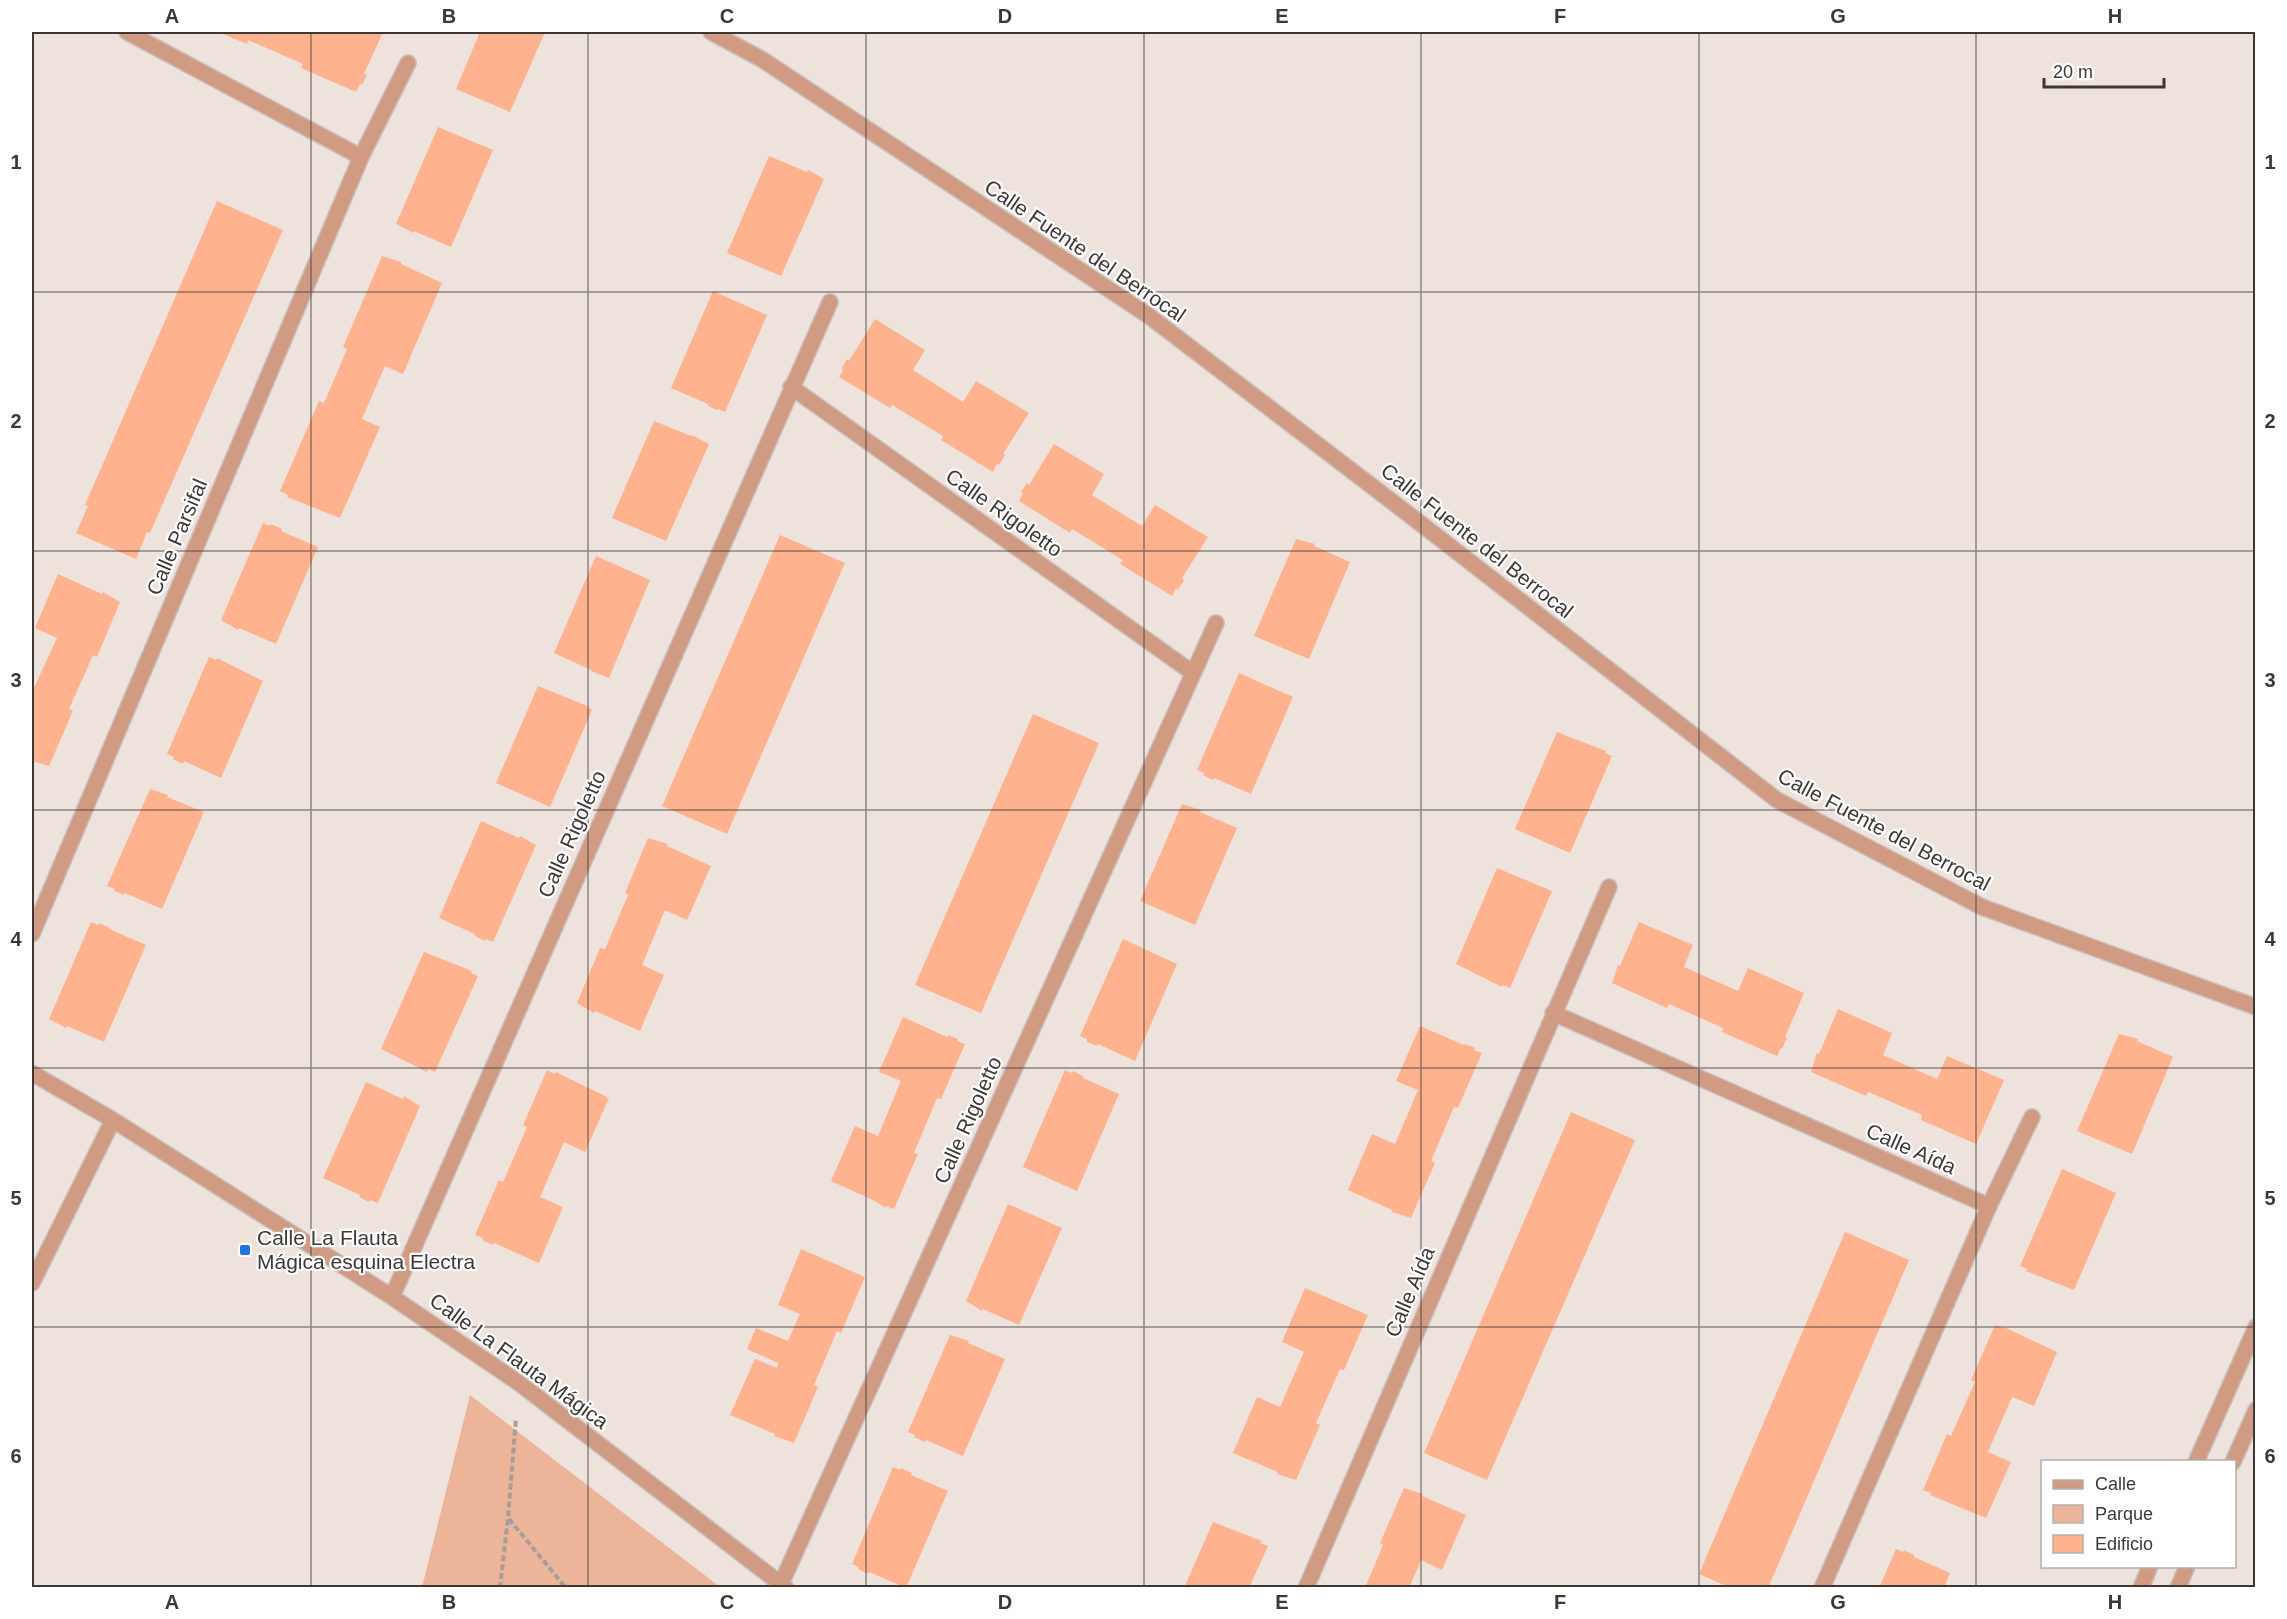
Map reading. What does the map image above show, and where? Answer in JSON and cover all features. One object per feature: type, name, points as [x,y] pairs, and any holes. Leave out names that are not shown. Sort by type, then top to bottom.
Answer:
[{"type":"street","points":[[127,32],[361,157]]},
{"type":"street","name":"Calle Fuente del Berrocal","points":[[711,32],[763,60],[1149,316],[1777,800],[1982,907],[2256,1007]]},
{"type":"street","name":"Calle Parsifal","points":[[32,934],[361,157],[408,63]]},
{"type":"street","name":"Calle Rigoletto","points":[[392,1297],[830,302]]},
{"type":"street","name":"Calle Rigoletto","points":[[791,387],[1193,673]]},
{"type":"street","name":"Calle Rigoletto","points":[[784,1586],[1216,623]]},
{"type":"street","name":"Calle Aída","points":[[1306,1587],[1609,886]]},
{"type":"street","name":"Calle Aída","points":[[1553,1013],[1989,1206]]},
{"type":"street","name":"Calle La Flauta Mágica","points":[[32,1073],[113,1120],[392,1297],[519,1383],[784,1586]]},
{"type":"street","points":[[1822,1587],[1989,1206],[2032,1117]]},
{"type":"street","points":[[32,1283],[113,1120]]},
{"type":"street","points":[[2196,1460],[2256,1327]]},
{"type":"street","points":[[2233,1460],[2256,1410]]},
{"type":"street","points":[[2141,1587],[2149,1568]]},
{"type":"street","points":[[2178,1587],[2186,1568]]},
{"type":"path","points":[[500,1587],[519,1383]]},
{"type":"path","points":[[508,1518],[566,1587]]},
{"type":"green space","points":[[470,1395],[720,1587],[422,1587]]},
{"type":"building","points":[[218,32],[383,32],[364,74],[367,75],[356,92],[301,68],[303,64],[248,40],[247,44]]},
{"type":"building","points":[[480,32],[545,32],[510,112],[456,89]]},
{"type":"building","points":[[438,127],[493,150],[451,247],[396,224]]},
{"type":"building","points":[[769,156],[807,172],[808,170],[824,179],[781,276],[727,253]]},
{"type":"building","points":[[217,201],[283,230],[150,533],[147,532],[136,559],[76,533],[88,506],[85,505]]},
{"type":"building","points":[[382,256],[401,262],[442,283],[403,374],[385,366],[362,419],[380,427],[340,518],[287,497],[288,495],[280,491],[319,401],[324,403],[347,349],[343,347]]},
{"type":"building","points":[[713,291],[767,315],[725,412],[671,388]]},
{"type":"building","points":[[875,319],[925,350],[913,370],[963,402],[976,381],[1029,413],[993,472],[941,440],[943,436],[839,377],[847,359],[849,361]]},
{"type":"building","points":[[654,421],[709,444],[666,541],[612,518]]},
{"type":"building","points":[[1054,444],[1104,474],[1092,495],[1142,526],[1155,505],[1208,537],[1182,578],[1184,580],[1178,590],[1176,588],[1172,596],[1120,564],[1123,560],[1072,529],[1070,533],[1019,501],[1023,494],[1021,492],[1027,483],[1029,485]]},
{"type":"building","points":[[263,523],[270,526],[271,524],[282,529],[281,531],[318,547],[276,644],[239,628],[238,630],[221,620]]},
{"type":"building","points":[[780,535],[845,563],[727,834],[662,806]]},
{"type":"building","points":[[1296,539],[1315,544],[1314,546],[1350,562],[1309,659],[1254,636]]},
{"type":"building","points":[[596,556],[650,580],[609,678],[554,653]]},
{"type":"building","points":[[58,574],[102,594],[103,592],[120,602],[97,657],[93,655],[69,709],[73,711],[49,766],[32,761],[32,692],[57,638],[35,628]]},
{"type":"building","points":[[209,657],[216,660],[217,658],[263,681],[221,778],[184,761],[183,764],[167,754]]},
{"type":"building","points":[[1239,673],[1293,697],[1251,794],[1214,778],[1213,780],[1197,770]]},
{"type":"building","points":[[538,686],[592,710],[550,807],[496,783]]},
{"type":"building","points":[[1033,714],[1099,743],[981,1013],[915,985]]},
{"type":"building","points":[[1557,732],[1606,751],[1605,753],[1612,756],[1570,853],[1515,829]]},
{"type":"building","points":[[150,789],[204,812],[162,909],[125,893],[124,895],[114,891],[115,889],[107,886]]},
{"type":"building","points":[[1182,804],[1201,810],[1200,812],[1237,828],[1195,925],[1140,901]]},
{"type":"building","points":[[481,821],[519,838],[520,836],[536,845],[493,942],[486,939],[485,941],[439,918]]},
{"type":"building","points":[[648,838],[668,844],[667,846],[711,866],[687,920],[665,910],[642,965],[664,975],[640,1031],[595,1011],[594,1013],[577,1003],[600,948],[605,949],[628,895],[625,893]]},
{"type":"building","points":[[1497,868],[1552,891],[1510,988],[1503,985],[1502,987],[1456,964]]},
{"type":"building","points":[[91,922],[98,925],[99,923],[146,945],[104,1042],[49,1019]]},
{"type":"building","points":[[1639,922],[1693,945],[1684,967],[1738,991],[1748,968],[1804,993],[1785,1037],[1787,1038],[1777,1056],[1722,1032],[1723,1028],[1669,1004],[1667,1008],[1612,983]]},
{"type":"building","points":[[1123,939],[1177,964],[1135,1061],[1098,1044],[1097,1046],[1087,1042],[1087,1039],[1080,1036]]},
{"type":"building","points":[[424,952],[472,971],[471,973],[478,976],[435,1072],[428,1069],[427,1072],[381,1049]]},
{"type":"building","points":[[1838,1009],[1892,1033],[1883,1055],[1937,1079],[1947,1056],[2004,1080],[1976,1144],[1921,1120],[1922,1115],[1868,1092],[1866,1096],[1811,1072],[1817,1053],[1819,1054]]},
{"type":"building","points":[[903,1017],[965,1044],[941,1099],[937,1098],[914,1153],[918,1154],[894,1209],[886,1206],[885,1208],[831,1181],[855,1126],[878,1136],[901,1081],[879,1072]]},
{"type":"building","points":[[1420,1026],[1482,1053],[1458,1108],[1454,1107],[1431,1161],[1435,1163],[1411,1218],[1392,1212],[1348,1190],[1372,1134],[1395,1144],[1418,1090],[1396,1081]]},
{"type":"building","points":[[2119,1034],[2138,1039],[2137,1041],[2173,1057],[2132,1154],[2077,1131]]},
{"type":"building","points":[[547,1070],[555,1074],[556,1072],[609,1098],[585,1152],[564,1142],[540,1197],[563,1207],[539,1263],[494,1243],[493,1245],[475,1235],[499,1180],[503,1182],[527,1127],[523,1125]]},
{"type":"building","points":[[1065,1070],[1072,1073],[1073,1071],[1119,1094],[1077,1191],[1023,1167]]},
{"type":"building","points":[[366,1082],[403,1099],[404,1096],[420,1106],[378,1203],[370,1200],[369,1202],[359,1197],[360,1195],[323,1178]]},
{"type":"building","points":[[1571,1112],[1635,1140],[1487,1480],[1424,1453]]},
{"type":"building","points":[[2062,1169],[2116,1193],[2074,1290],[2026,1271],[2027,1269],[2020,1266]]},
{"type":"building","points":[[1008,1204],[1062,1228],[1019,1325],[983,1309],[982,1311],[966,1301]]},
{"type":"building","points":[[1845,1232],[1909,1260],[1768,1588],[1731,1588],[1699,1574]]},
{"type":"building","points":[[801,1249],[865,1277],[841,1333],[837,1331],[814,1385],[818,1387],[794,1443],[730,1415],[755,1359],[777,1368],[778,1363],[747,1349],[756,1328],[788,1341],[800,1314],[778,1305]]},
{"type":"building","points":[[1305,1288],[1368,1315],[1344,1370],[1340,1369],[1316,1423],[1320,1425],[1296,1480],[1277,1474],[1278,1472],[1233,1453],[1257,1397],[1280,1407],[1304,1352],[1282,1342]]},
{"type":"building","points":[[1995,1325],[2057,1352],[2034,1406],[2012,1397],[1988,1452],[2011,1462],[1986,1518],[1923,1490],[1947,1434],[1951,1436],[1975,1382],[1971,1380]]},
{"type":"building","points":[[950,1335],[969,1341],[968,1343],[1005,1359],[963,1456],[926,1440],[925,1442],[908,1432]]},
{"type":"building","points":[[893,1467],[900,1470],[901,1468],[912,1473],[911,1475],[948,1491],[906,1588],[869,1572],[868,1574],[852,1564]]},
{"type":"building","points":[[1404,1488],[1423,1494],[1422,1496],[1466,1515],[1442,1570],[1421,1560],[1409,1588],[1365,1588],[1383,1545],[1380,1543]]},
{"type":"building","points":[[1213,1522],[1262,1541],[1260,1543],[1268,1546],[1249,1588],[1184,1588]]},
{"type":"building","points":[[1896,1549],[1903,1552],[1904,1550],[1950,1573],[1944,1588],[1879,1588]]},
{"type":"place","name":"Calle La Flauta Mágica esquina Electra","points":[[245,1250]]}]
